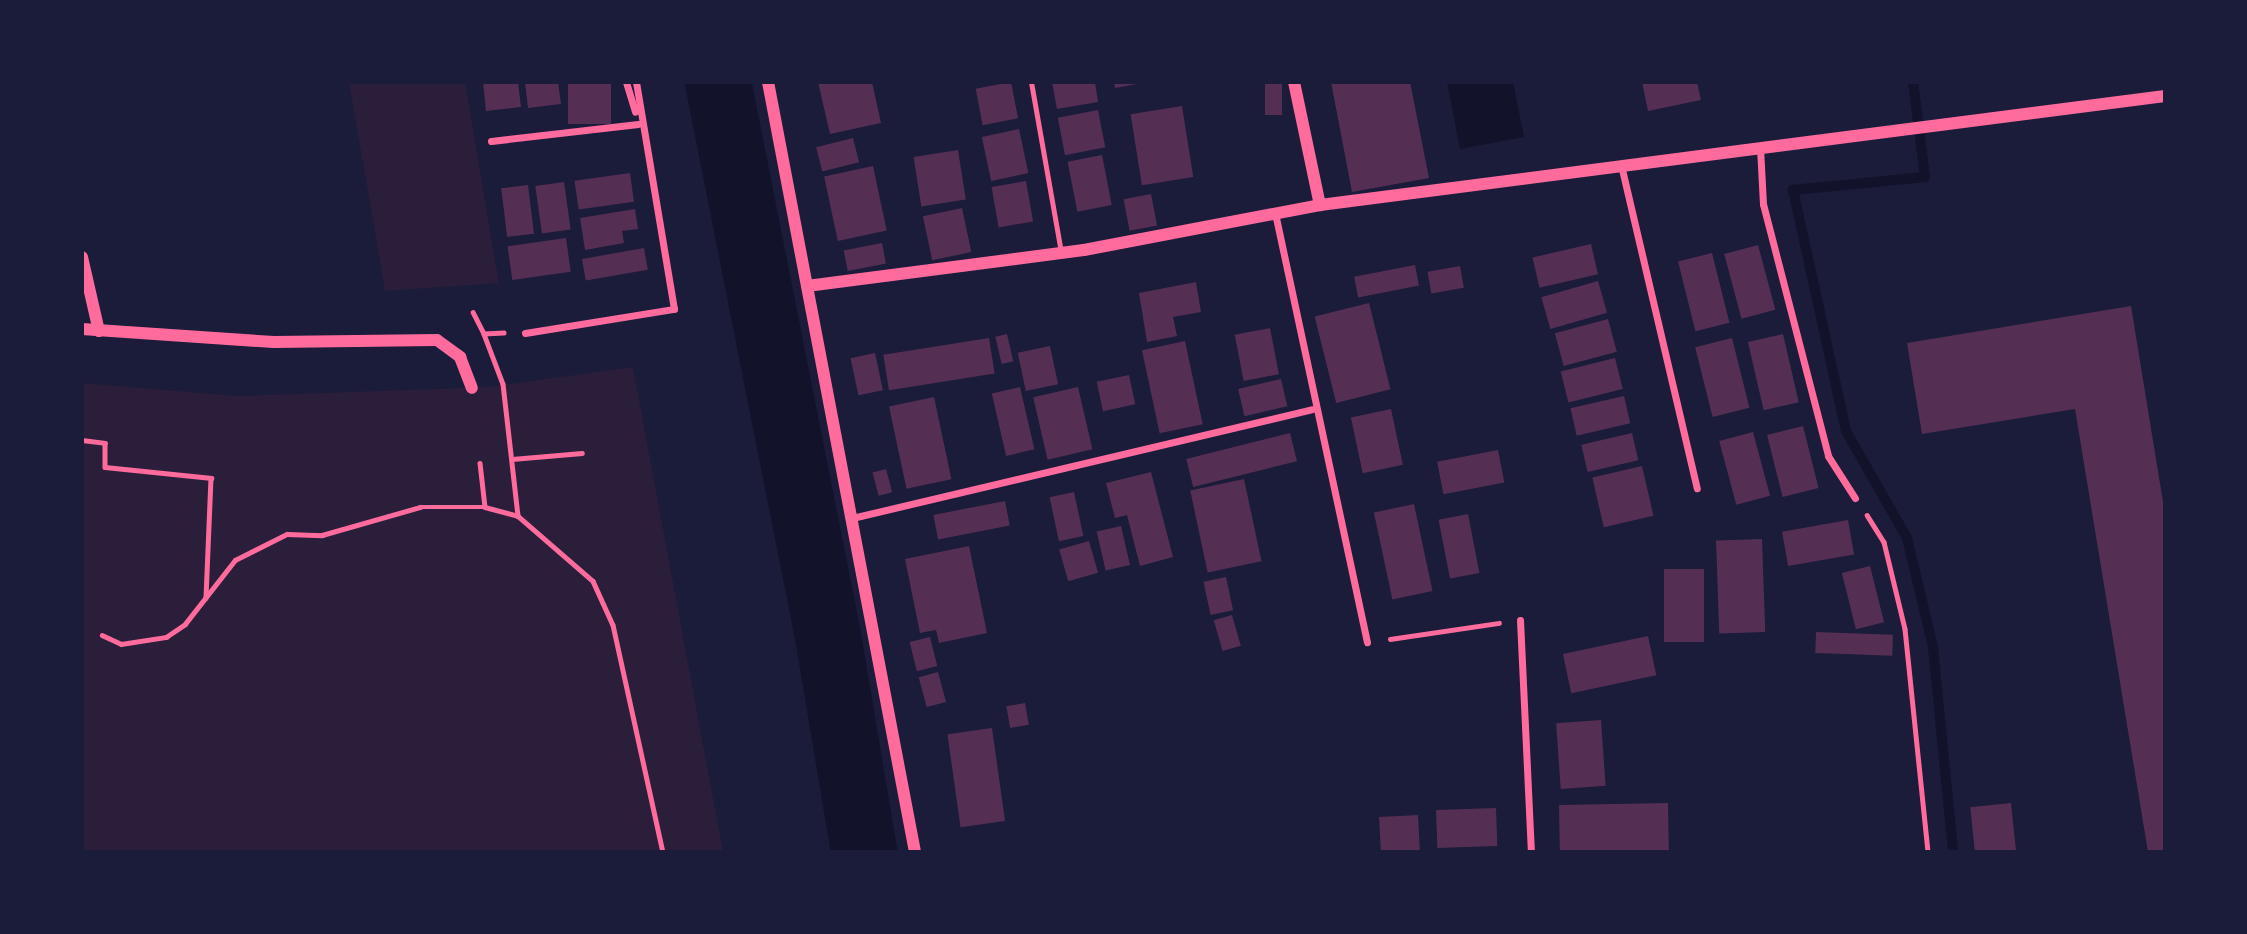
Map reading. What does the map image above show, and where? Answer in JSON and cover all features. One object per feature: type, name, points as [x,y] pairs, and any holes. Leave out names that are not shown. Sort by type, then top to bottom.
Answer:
[{"type":"street","points":[[525,333],[674,309],[639,128],[626,82]]},
{"type":"street","points":[[636,82],[639,128]]},
{"type":"street","points":[[768,82],[915,852]]},
{"type":"street","points":[[1294,82],[1320,205]]},
{"type":"street","points":[[807,286],[1061,253],[1320,205],[1760,145],[2165,96]]},
{"type":"street","points":[[491,141],[639,128]]},
{"type":"street","points":[[1760,145],[1763,204],[1828,456],[1855,498]]},
{"type":"street","points":[[1621,164],[1698,488]]},
{"type":"street","points":[[1275,213],[1312,409],[1367,642]]},
{"type":"street","points":[[82,257],[99,331]]},
{"type":"street","points":[[82,329],[274,342],[437,340],[460,357],[472,388]]},
{"type":"street","points":[[852,518],[1312,409]]},
{"type":"street","points":[[1520,620],[1531,852]]},
{"type":"lane","points":[[1031,82],[1061,253]]},
{"type":"path","points":[[473,312],[503,384],[518,516]]},
{"type":"path","points":[[484,334],[525,333]]},
{"type":"path","points":[[82,440],[105,443],[105,467],[211,478],[205,601]]},
{"type":"path","points":[[512,459],[582,453]]},
{"type":"path","points":[[480,463],[485,507]]},
{"type":"path","points":[[1855,498],[1884,542],[1905,629],[1928,852]]},
{"type":"path","points":[[102,635],[121,644],[148,643],[185,624],[235,560],[287,534],[322,535],[420,507],[485,507],[518,516],[593,581],[613,625],[663,852]]},
{"type":"path","points":[[1367,642],[1520,620]]},
{"type":"shaded area","points":[[349,82],[465,82],[499,283],[385,291]]},
{"type":"shaded area","points":[[1447,82],[1513,82],[1524,137],[1460,149]]},
{"type":"shaded area","points":[[633,367],[723,852],[82,852],[82,383],[237,396],[488,387]]},
{"type":"building","points":[[483,82],[518,82],[521,107],[486,111]]},
{"type":"building","points":[[525,82],[558,82],[561,104],[528,108]]},
{"type":"building","points":[[568,82],[611,82],[611,124],[568,124]]},
{"type":"building","points":[[818,82],[872,82],[881,123],[830,134]]},
{"type":"building","points":[[1011,82],[1018,118],[983,125],[976,89]]},
{"type":"building","points":[[1052,82],[1095,82],[1098,102],[1057,109]]},
{"type":"building","points":[[1114,82],[1137,82],[1137,84],[1115,88]]},
{"type":"building","points":[[1265,82],[1282,82],[1282,115],[1265,115]]},
{"type":"building","points":[[1331,82],[1410,82],[1429,178],[1352,192]]},
{"type":"building","points":[[1642,82],[1697,82],[1701,100],[1648,111]]},
{"type":"building","points":[[1182,106],[1193,177],[1142,185],[1131,114]]},
{"type":"building","points":[[1098,110],[1105,147],[1065,155],[1058,118]]},
{"type":"building","points":[[1019,129],[1028,173],[991,181],[982,137]]},
{"type":"building","points":[[853,138],[859,162],[822,171],[816,147]]},
{"type":"building","points":[[958,150],[966,199],[921,206],[914,157]]},
{"type":"building","points":[[1102,155],[1112,205],[1077,212],[1068,162]]},
{"type":"building","points":[[873,166],[887,231],[838,241],[824,176]]},
{"type":"building","points":[[630,173],[634,202],[579,210],[575,181]]},
{"type":"building","points":[[1026,181],[1033,221],[999,227],[992,187]]},
{"type":"building","points":[[564,182],[571,230],[542,234],[535,186]]},
{"type":"building","points":[[528,185],[534,234],[507,237],[501,188]]},
{"type":"building","points":[[1151,194],[1157,225],[1130,231],[1124,199]]},
{"type":"building","points":[[962,208],[971,252],[932,260],[923,216]]},
{"type":"building","points":[[635,209],[638,229],[622,231],[624,243],[585,250],[580,218]]},
{"type":"building","points":[[566,238],[571,272],[512,280],[508,246]]},
{"type":"building","points":[[882,243],[886,264],[848,271],[844,250]]},
{"type":"building","points":[[1591,244],[1598,274],[1540,288],[1533,257]]},
{"type":"building","points":[[1758,245],[1775,310],[1742,319],[1724,254]]},
{"type":"building","points":[[644,248],[648,270],[586,281],[582,259]]},
{"type":"building","points":[[1712,253],[1729,323],[1695,331],[1678,261]]},
{"type":"building","points":[[1415,265],[1419,286],[1358,297],[1354,277]]},
{"type":"building","points":[[1460,266],[1464,288],[1431,293],[1428,272]]},
{"type":"building","points":[[1598,281],[1607,313],[1550,329],[1541,297]]},
{"type":"building","points":[[1196,282],[1201,312],[1173,317],[1177,336],[1147,342],[1139,293]]},
{"type":"building","points":[[1369,303],[1391,389],[1336,403],[1315,317]]},
{"type":"building","points":[[2131,306],[2165,514],[2165,852],[2148,852],[2075,409],[1922,434],[1907,343]]},
{"type":"building","points":[[1608,319],[1617,352],[1564,366],[1555,333]]},
{"type":"building","points":[[1270,328],[1279,374],[1244,381],[1235,335]]},
{"type":"building","points":[[1007,334],[1013,361],[1002,364],[995,337]]},
{"type":"building","points":[[1783,334],[1799,402],[1764,410],[1748,342]]},
{"type":"building","points":[[989,338],[995,374],[889,390],[883,355]]},
{"type":"building","points":[[1732,338],[1749,408],[1713,417],[1695,347]]},
{"type":"building","points":[[1185,341],[1203,424],[1160,433],[1142,350]]},
{"type":"building","points":[[1050,346],[1058,384],[1026,391],[1018,353]]},
{"type":"building","points":[[875,353],[883,390],[858,395],[851,358]]},
{"type":"building","points":[[1615,358],[1623,389],[1568,403],[1561,372]]},
{"type":"building","points":[[1129,375],[1135,404],[1103,411],[1097,382]]},
{"type":"building","points":[[1281,379],[1287,406],[1244,416],[1238,389]]},
{"type":"building","points":[[1020,387],[1034,449],[1006,456],[992,394]]},
{"type":"building","points":[[1078,387],[1092,449],[1048,460],[1033,397]]},
{"type":"building","points":[[1624,396],[1630,423],[1577,436],[1570,408]]},
{"type":"building","points":[[934,397],[951,479],[906,489],[889,407]]},
{"type":"building","points":[[1391,409],[1403,465],[1363,473],[1351,418]]},
{"type":"building","points":[[1803,426],[1818,488],[1783,497],[1767,435]]},
{"type":"building","points":[[1753,432],[1770,496],[1736,505],[1719,441]]},
{"type":"building","points":[[1290,433],[1297,461],[1193,487],[1186,459]]},
{"type":"building","points":[[1632,433],[1638,460],[1588,472],[1581,445]]},
{"type":"building","points":[[1498,450],[1504,482],[1443,494],[1437,462]]},
{"type":"building","points":[[1642,466],[1653,516],[1604,527],[1592,477]]},
{"type":"building","points":[[886,469],[892,492],[879,496],[872,473]]},
{"type":"building","points":[[1151,472],[1173,557],[1140,566],[1127,515],[1115,518],[1106,483]]},
{"type":"building","points":[[1244,479],[1261,561],[1208,573],[1190,490]]},
{"type":"building","points":[[1074,492],[1083,536],[1059,541],[1050,497]]},
{"type":"building","points":[[1005,501],[1010,526],[938,539],[933,515]]},
{"type":"building","points":[[1414,504],[1433,591],[1392,600],[1374,513]]},
{"type":"building","points":[[1468,514],[1479,573],[1450,579],[1439,520]]},
{"type":"building","points":[[1848,520],[1854,554],[1788,566],[1782,532]]},
{"type":"building","points":[[1121,526],[1130,565],[1106,571],[1097,532]]},
{"type":"building","points":[[1762,539],[1765,632],[1719,634],[1716,541]]},
{"type":"building","points":[[1089,541],[1098,573],[1068,581],[1059,550]]},
{"type":"building","points":[[969,546],[987,633],[939,643],[936,630],[920,633],[905,559]]},
{"type":"building","points":[[1870,566],[1884,622],[1856,629],[1842,573]]},
{"type":"building","points":[[1664,569],[1704,569],[1704,642],[1664,642]]},
{"type":"building","points":[[1226,577],[1233,610],[1211,615],[1204,582]]},
{"type":"building","points":[[1232,615],[1241,646],[1223,651],[1214,620]]},
{"type":"building","points":[[1816,632],[1893,635],[1892,656],[1815,653]]},
{"type":"building","points":[[1648,636],[1656,675],[1571,693],[1563,654]]},
{"type":"building","points":[[930,637],[937,666],[917,671],[910,642]]},
{"type":"building","points":[[938,672],[946,702],[927,707],[919,677]]},
{"type":"building","points":[[1025,703],[1029,725],[1010,728],[1006,706]]},
{"type":"building","points":[[1601,720],[1606,786],[1561,789],[1556,723]]},
{"type":"building","points":[[992,728],[1005,821],[961,827],[947,734]]},
{"type":"building","points":[[1668,803],[1669,852],[1560,852],[1559,805]]},
{"type":"building","points":[[2011,803],[2016,852],[1975,852],[1970,807]]},
{"type":"building","points":[[1496,808],[1497,846],[1437,848],[1436,810]]},
{"type":"building","points":[[1418,815],[1420,852],[1381,852],[1379,817]]},
{"type":"waterway","points":[[718,82],[828,636],[864,852]]},
{"type":"waterway","points":[[1913,82],[1925,177],[1793,190],[1846,431],[1907,538],[1933,647],[1953,852]]}]
